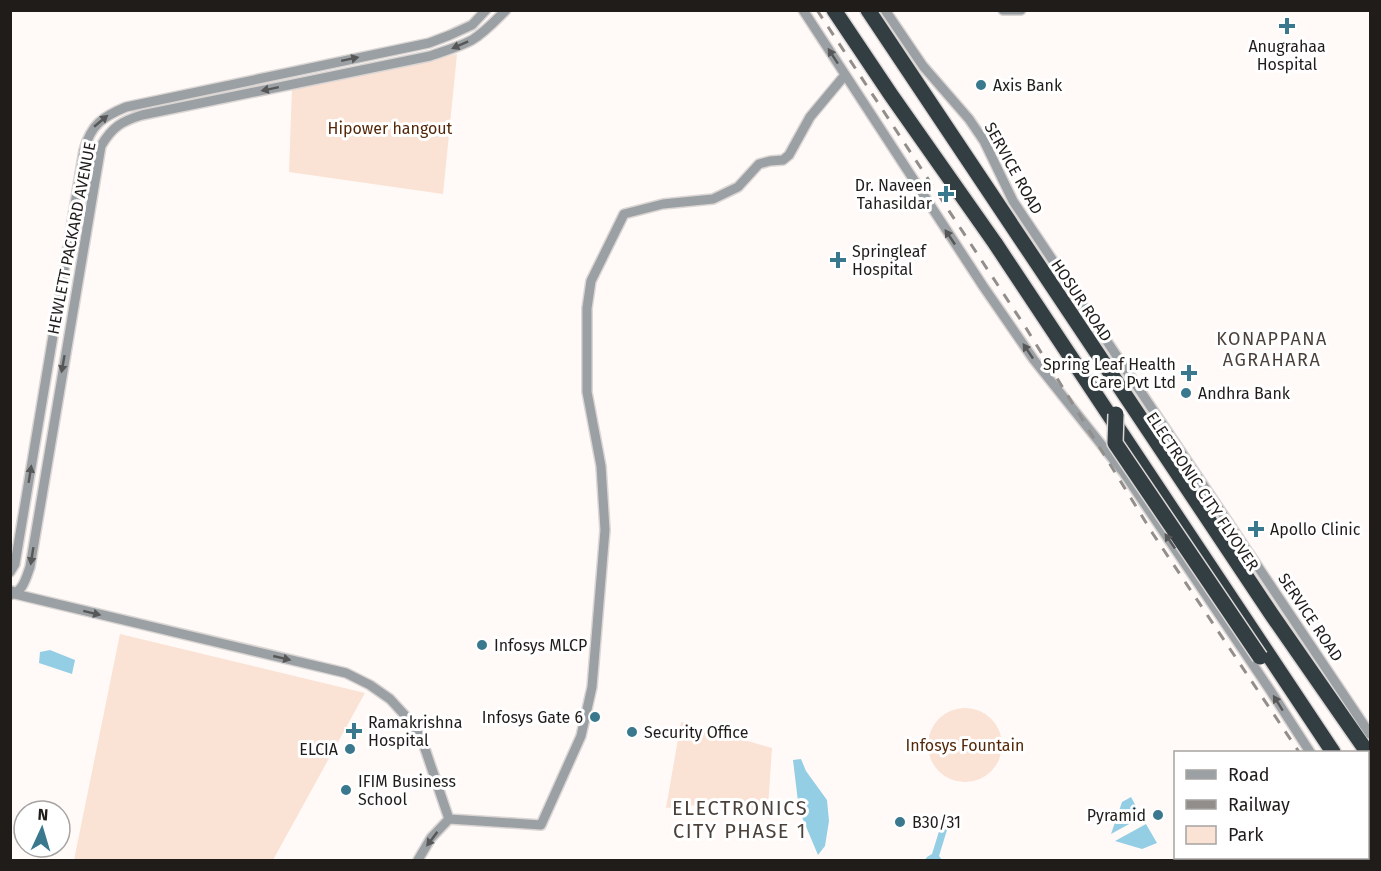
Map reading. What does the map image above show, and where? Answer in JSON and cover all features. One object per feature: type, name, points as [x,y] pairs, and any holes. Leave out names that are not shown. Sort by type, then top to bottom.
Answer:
[{"type":"highway","points":[[834,10],[995,243],[1332,751]]},
{"type":"highway","name":"ELECTRONIC CITY FLYOVER","points":[[845,10],[1341,751]]},
{"type":"highway","name":"ELECTRONIC CITY FLYOVER","points":[[858,10],[1356,751]]},
{"type":"highway","name":"HOSUR ROAD","points":[[868,10],[1034,246],[1272,615],[1367,751]]},
{"type":"highway","points":[[1116,414],[1115,443],[1323,751]]},
{"type":"street","name":"HEWLETT PACKARD AVENUE","points":[[10,572],[15,564],[84,150],[95,125],[104,117],[126,107],[429,43],[472,25],[486,10]]},
{"type":"street","name":"HEWLETT PACKARD AVENUE","points":[[15,592],[30,567],[101,146],[107,135],[126,120],[142,116],[430,56],[453,49],[488,29],[506,10]]},
{"type":"street","points":[[803,10],[1034,360],[1124,473],[1309,751]]},
{"type":"street","name":"SERVICE ROAD","points":[[885,10],[923,66],[969,118],[984,141],[1034,246],[1371,734]]},
{"type":"street","points":[[1003,10],[1021,10]]},
{"type":"street","points":[[449,819],[541,825],[581,736],[592,687],[605,530],[601,466],[587,392],[587,308],[591,281],[624,214],[663,204],[713,199],[738,187],[759,165],[783,160],[789,155],[810,117],[845,75]]},
{"type":"street","points":[[88,138],[101,146]]},
{"type":"street","points":[[15,592],[346,673],[370,685],[390,699],[412,723],[422,740],[449,819]]},
{"type":"street","points":[[418,861],[431,838],[449,819]]},
{"type":"green space","name":"Hipower hangout","points":[[457,54],[443,194],[289,172],[292,88]]},
{"type":"green space","points":[[120,634],[365,693],[273,860],[74,860]]},
{"type":"green space","name":"Infosys Fountain","points":[[958,708],[972,708],[986,714],[996,724],[1002,738],[1002,752],[996,766],[986,776],[972,782],[958,782],[944,776],[934,766],[928,752],[928,738],[934,724],[944,714]]},
{"type":"green space","points":[[681,722],[772,748],[768,807],[771,819],[729,802],[666,808]]},
{"type":"water","points":[[50,650],[75,660],[72,674],[39,663],[40,652]]},
{"type":"water","points":[[801,759],[806,771],[827,800],[829,821],[825,846],[818,855],[799,810],[793,760]]},
{"type":"water","points":[[1131,797],[1142,817],[1111,834],[1122,802]]},
{"type":"water","points":[[944,824],[947,830],[939,856],[942,860],[925,860],[932,854],[940,828]]},
{"type":"water","points":[[1146,824],[1157,843],[1142,849],[1115,841]]},
{"type":"railway","points":[[817,10],[1026,328],[1153,534],[1298,751]]},
{"type":"place","name":"Anugrahaa Hospital","points":[[1287,26]]},
{"type":"place","name":"Axis Bank","points":[[981,85]]},
{"type":"place","name":"Dr. Naveen Tahasildar","points":[[946,194]]},
{"type":"place","name":"Springleaf Hospital","points":[[838,260]]},
{"type":"place","name":"Spring Leaf Health Care Pvt Ltd","points":[[1189,373]]},
{"type":"place","name":"Andhra Bank","points":[[1186,393]]},
{"type":"place","name":"Apollo Clinic","points":[[1256,529]]},
{"type":"place","name":"Infosys MLCP","points":[[482,645]]},
{"type":"place","name":"Infosys Gate 6","points":[[595,717]]},
{"type":"place","name":"Ramakrishna Hospital","points":[[354,731]]},
{"type":"place","name":"Security Office","points":[[632,732]]},
{"type":"place","name":"ELCIA","points":[[350,749]]},
{"type":"place","name":"IFIM Business School","points":[[346,790]]},
{"type":"place","name":"Pyramid","points":[[1158,815]]},
{"type":"place","name":"B30/31","points":[[900,822]]},
{"type":"district","name":"KONAPPANA AGRAHARA","points":[[1272,349]]},
{"type":"district","name":"ELECTRONICS CITY PHASE 1","points":[[740,820]]}]
